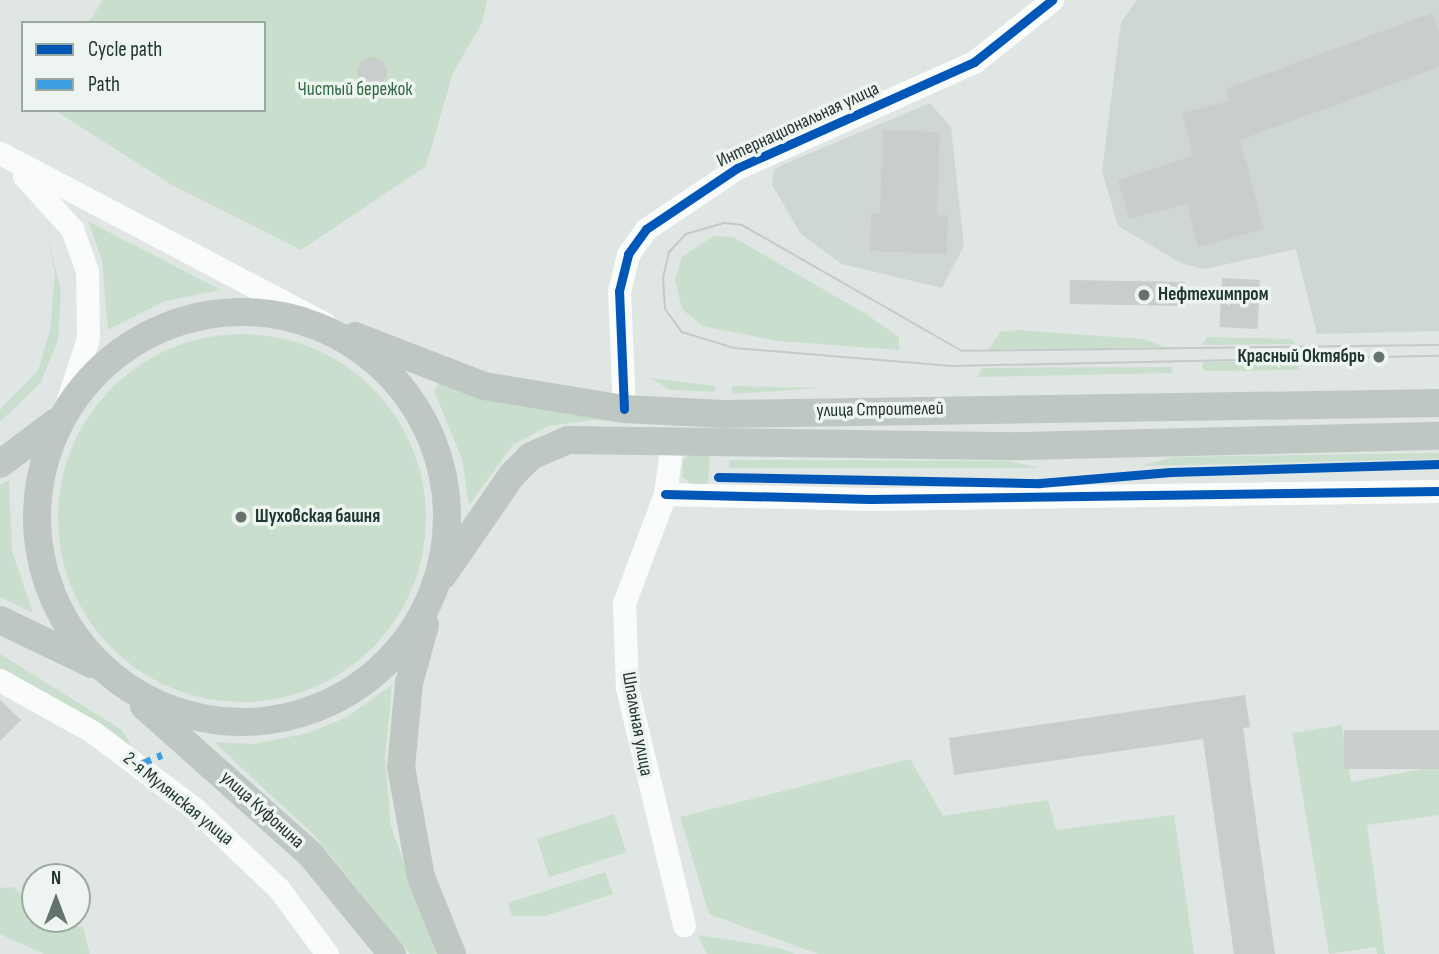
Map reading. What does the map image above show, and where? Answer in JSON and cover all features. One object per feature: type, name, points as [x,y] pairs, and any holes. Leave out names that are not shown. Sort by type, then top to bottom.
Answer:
[{"type":"main road","name":"улица Строителей","points":[[64,411],[115,356],[175,324],[252,311],[328,326],[484,386],[624,410],[725,414],[1439,404]]},
{"type":"main road","points":[[328,326],[385,373],[431,441],[446,516],[438,587],[409,683],[401,767],[418,865],[452,954]]},
{"type":"main road","points":[[0,464],[33,444],[64,411]]},
{"type":"main road","points":[[64,411],[40,486],[38,537],[58,608],[111,676]]},
{"type":"main road","name":"улица Строителей","points":[[111,676],[201,719],[243,723],[284,717],[328,702],[370,675],[398,649],[507,480],[542,449],[586,438],[672,442],[1023,446],[1439,436]]},
{"type":"main road","points":[[0,620],[111,676]]},
{"type":"main road","name":"улица Куфонина","points":[[111,676],[311,855],[392,954]]},
{"type":"street","name":"Интернациональная улица","points":[[624,410],[619,291],[628,254],[646,229],[737,168],[974,62],[1052,0]]},
{"type":"street","points":[[0,155],[328,326]]},
{"type":"street","points":[[0,155],[63,215],[85,264],[90,321],[81,372],[64,411]]},
{"type":"street","name":"Шпальная улица","points":[[672,442],[665,494],[624,603],[627,688],[684,925]]},
{"type":"street","points":[[665,494],[870,499],[1439,491]]},
{"type":"street","name":"2-я Мулянская улица","points":[[0,680],[93,732],[212,823],[279,889],[327,954]]},
{"type":"shaded area","points":[[1137,0],[1439,0],[1439,331],[1317,334],[1296,249],[1204,269],[1181,263],[1118,226],[1102,171],[1121,22]]},
{"type":"shaded area","points":[[930,103],[951,127],[964,246],[942,288],[842,264],[801,234],[772,185],[774,170],[782,165]]},
{"type":"green space","name":"Чистый бережок","points":[[103,0],[487,0],[482,23],[453,73],[426,166],[301,250],[172,185],[57,112],[266,112],[266,21],[89,21]]},
{"type":"green space","points":[[88,221],[221,290],[165,301],[108,330],[102,260]]},
{"type":"green space","points":[[46,234],[61,289],[58,340],[41,382],[0,422],[0,409],[38,371],[50,330],[55,272]]},
{"type":"green space","points":[[713,236],[733,237],[866,314],[899,337],[899,350],[778,341],[702,326],[682,309],[675,279],[682,257]]},
{"type":"green space","points":[[1017,330],[1144,339],[1164,347],[988,350],[1000,332]]},
{"type":"green space","points":[[242,334],[278,338],[312,348],[344,365],[372,388],[395,416],[412,448],[422,482],[426,518],[422,554],[412,588],[395,620],[372,648],[344,671],[312,688],[278,698],[242,702],[206,698],[172,688],[140,671],[112,648],[89,620],[72,588],[62,554],[58,518],[62,482],[72,448],[89,416],[112,388],[140,365],[172,348],[206,338]]},
{"type":"green space","points":[[1207,337],[1292,339],[1295,344],[1202,345]]},
{"type":"green space","points":[[1298,361],[1299,370],[1206,371],[1202,367],[1203,362]]},
{"type":"green space","points":[[1171,367],[1173,373],[977,377],[982,368]]},
{"type":"green space","points":[[651,378],[715,386],[715,392],[670,390]]},
{"type":"green space","points":[[439,383],[716,425],[716,428],[592,420],[548,426],[513,445],[469,505],[462,459],[434,391]]},
{"type":"green space","points":[[732,386],[821,388],[732,394]]},
{"type":"green space","points":[[691,453],[710,453],[708,485],[692,485],[682,476],[683,460]]},
{"type":"green space","points":[[1439,453],[1439,459],[1140,466],[1175,457]]},
{"type":"green space","points":[[729,460],[1008,461],[1039,468],[729,468]]},
{"type":"green space","points":[[9,480],[12,551],[33,613],[0,597],[0,485]]},
{"type":"green space","points":[[0,654],[122,730],[135,753],[0,674]]},
{"type":"green space","points":[[392,685],[385,759],[391,826],[436,954],[410,954],[314,835],[214,742],[253,744],[308,733],[345,718]]},
{"type":"green space","points":[[1342,725],[1351,782],[1439,766],[1439,815],[1367,825],[1385,954],[1377,954],[1376,947],[1329,954],[1292,733]]},
{"type":"green space","points":[[910,759],[943,816],[1048,800],[1056,830],[1174,815],[1194,954],[818,954],[709,914],[680,817]]},
{"type":"green space","points":[[614,814],[626,852],[549,877],[537,839]]},
{"type":"green space","points":[[605,872],[613,894],[545,916],[512,916],[508,903]]},
{"type":"green space","points":[[13,887],[21,894],[21,933],[85,933],[90,954],[44,954],[0,934],[0,888]]},
{"type":"green space","points":[[698,935],[779,948],[795,954],[707,954]]},
{"type":"building","points":[[1432,13],[1439,32],[1439,67],[1240,140],[1264,229],[1198,247],[1187,204],[1129,219],[1118,180],[1193,156],[1182,113],[1229,101],[1225,89]]},
{"type":"building","points":[[372,57],[378,58],[386,66],[386,78],[378,86],[372,87],[366,86],[358,78],[357,72],[358,66],[366,58]]},
{"type":"building","points":[[883,130],[940,132],[937,215],[948,216],[947,254],[870,251],[871,213],[880,213]]},
{"type":"building","points":[[1222,278],[1260,280],[1257,329],[1219,327]]},
{"type":"building","points":[[1070,280],[1185,282],[1185,306],[1070,304]]},
{"type":"building","points":[[1245,695],[1250,727],[1243,728],[1275,954],[1234,954],[1203,739],[954,775],[949,738]]},
{"type":"building","points":[[0,700],[21,720],[0,741]]},
{"type":"building","points":[[1344,730],[1439,730],[1439,769],[1344,769]]},
{"type":"tram line","points":[[1439,345],[962,351],[742,225],[724,223],[686,234],[669,252],[663,278],[665,309],[682,332],[734,348],[952,366],[1439,356]]},
{"type":"marked path","points":[[138,765],[162,755]]},
{"type":"cycle path","points":[[624,409],[619,291],[628,254],[646,229],[737,168],[974,62],[1052,0]]},
{"type":"cycle path","points":[[718,477],[1040,483],[1171,472],[1439,464]]},
{"type":"cycle path","points":[[665,494],[870,499],[1439,491]]},
{"type":"place","name":"Нефтехимпром","points":[[1144,295]]},
{"type":"place","name":"Красный Октябрь","points":[[1379,357]]},
{"type":"place","name":"Шуховская башня","points":[[241,517]]}]
